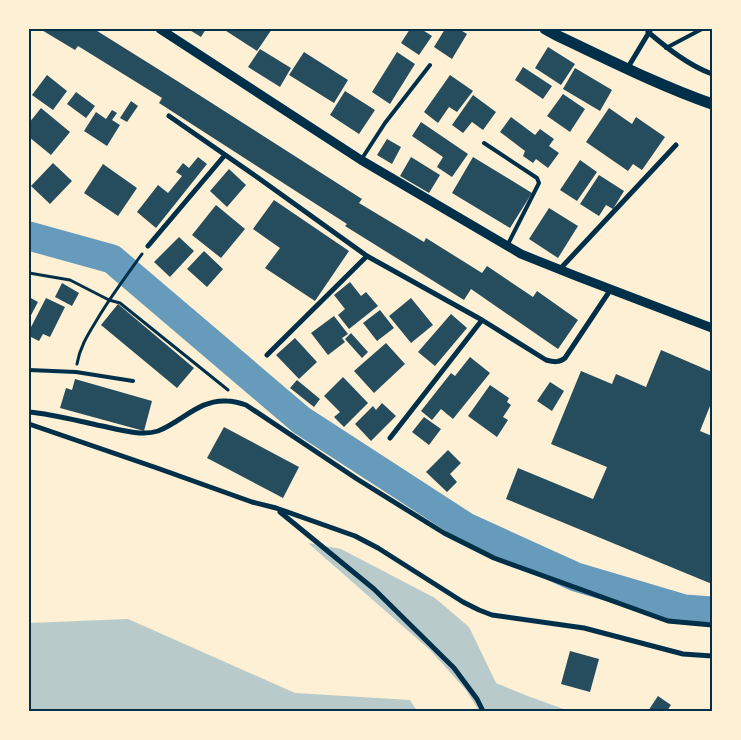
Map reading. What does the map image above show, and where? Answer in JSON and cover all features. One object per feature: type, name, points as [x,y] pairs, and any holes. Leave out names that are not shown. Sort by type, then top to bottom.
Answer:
[{"type":"main road","points":[[545,29],[627,69],[712,104]]},
{"type":"street","points":[[160,29],[360,160],[507,246],[559,270],[712,328]]},
{"type":"street","points":[[627,69],[649,30],[666,48],[712,74]]},
{"type":"street","points":[[169,116],[367,256],[482,320],[546,360],[554,362],[562,361],[565,358],[610,289]]},
{"type":"street","points":[[559,270],[676,145]]},
{"type":"street","points":[[148,246],[225,155]]},
{"type":"street","points":[[267,355],[367,256]]},
{"type":"street","points":[[390,438],[482,320]]},
{"type":"street","points":[[29,412],[50,414],[124,431],[141,433],[157,432],[199,406],[215,401],[228,401],[246,405],[356,479],[444,533],[494,558],[668,621],[712,626]]},
{"type":"street","points":[[29,424],[355,536],[378,548],[463,602],[492,615],[584,628],[683,654],[712,656]]},
{"type":"street","points":[[276,508],[381,596],[454,668],[484,711]]},
{"type":"lane","points":[[666,48],[702,29]]},
{"type":"lane","points":[[360,160],[385,123],[430,65]]},
{"type":"lane","points":[[484,143],[537,178],[539,183],[507,246]]},
{"type":"lane","points":[[29,370],[76,372],[133,381]]},
{"type":"path","points":[[76,372],[79,353],[86,337],[109,300],[148,246]]},
{"type":"path","points":[[29,273],[70,280],[109,300],[120,302],[246,405]]},
{"type":"shaded area","points":[[308,543],[341,549],[435,598],[469,627],[496,683],[569,711],[479,711],[466,690],[431,651]]},
{"type":"shaded area","points":[[128,619],[295,693],[410,700],[417,711],[29,711],[29,623]]},
{"type":"building","points":[[40,29],[94,29],[362,199],[359,203],[424,242],[426,238],[482,273],[487,266],[533,297],[537,291],[578,320],[558,349],[471,289],[464,300],[345,226],[347,224],[159,103],[162,98],[78,46],[75,50]]},
{"type":"building","points":[[188,29],[206,29],[201,37]]},
{"type":"building","points":[[223,29],[272,29],[257,51]]},
{"type":"building","points":[[410,29],[421,29],[432,36],[419,55],[401,43]]},
{"type":"building","points":[[445,29],[459,29],[467,34],[452,59],[434,47]]},
{"type":"building","points":[[548,47],[575,64],[561,85],[535,68]]},
{"type":"building","points":[[260,49],[291,68],[280,87],[248,67]]},
{"type":"building","points":[[304,52],[348,80],[334,103],[289,75]]},
{"type":"building","points":[[397,52],[415,64],[390,104],[372,92]]},
{"type":"building","points":[[523,67],[552,86],[543,99],[515,80]]},
{"type":"building","points":[[575,68],[612,90],[600,111],[563,89]]},
{"type":"building","points":[[47,75],[67,91],[53,110],[32,95]]},
{"type":"building","points":[[450,75],[473,91],[457,112],[449,107],[438,123],[424,112]]},
{"type":"building","points":[[345,91],[375,110],[359,134],[330,115]]},
{"type":"building","points":[[76,92],[95,106],[86,118],[67,104]]},
{"type":"building","points":[[563,94],[585,109],[570,132],[547,116]]},
{"type":"building","points":[[473,95],[496,112],[483,130],[472,122],[463,133],[452,125]]},
{"type":"building","points":[[131,101],[138,106],[127,122],[120,118]]},
{"type":"building","points":[[41,108],[70,132],[51,155],[29,137],[29,123]]},
{"type":"building","points":[[609,108],[632,124],[636,117],[665,137],[642,170],[633,164],[628,171],[586,142]]},
{"type":"building","points":[[112,110],[117,113],[112,120],[120,125],[107,146],[84,131],[96,112],[106,119]]},
{"type":"building","points":[[511,117],[535,135],[540,129],[554,139],[549,146],[559,153],[548,168],[536,159],[533,163],[523,156],[525,151],[500,132]]},
{"type":"building","points":[[421,122],[468,154],[452,177],[437,167],[443,157],[412,136]]},
{"type":"building","points":[[387,139],[401,147],[392,164],[377,155]]},
{"type":"building","points":[[198,157],[207,164],[156,228],[137,212],[158,185],[168,193],[182,176],[176,172],[183,163],[189,168]]},
{"type":"building","points":[[411,157],[440,175],[429,193],[400,176]]},
{"type":"building","points":[[473,157],[532,193],[510,228],[452,193]]},
{"type":"building","points":[[580,160],[597,172],[577,201],[560,190]]},
{"type":"building","points":[[53,163],[72,181],[50,204],[31,186]]},
{"type":"building","points":[[103,164],[137,188],[118,216],[84,193]]},
{"type":"building","points":[[229,169],[246,185],[227,207],[210,191]]},
{"type":"building","points":[[599,175],[624,191],[613,209],[606,205],[599,216],[580,204]]},
{"type":"building","points":[[274,200],[349,251],[315,301],[265,268],[280,248],[253,229]]},
{"type":"building","points":[[216,205],[245,229],[221,258],[192,235]]},
{"type":"building","points":[[549,208],[578,226],[558,258],[529,239]]},
{"type":"building","points":[[179,237],[194,251],[170,277],[154,262]]},
{"type":"building","points":[[204,251],[223,269],[207,287],[187,269]]},
{"type":"building","points":[[350,282],[361,296],[366,292],[378,306],[349,329],[338,315],[345,309],[334,295]]},
{"type":"building","points":[[62,283],[79,293],[72,306],[55,297]]},
{"type":"building","points":[[29,297],[38,302],[29,319]]},
{"type":"building","points":[[46,298],[65,307],[50,337],[43,334],[39,341],[29,336],[29,331]]},
{"type":"building","points":[[411,298],[433,325],[411,343],[389,316]]},
{"type":"building","points":[[118,304],[194,368],[177,388],[101,325]]},
{"type":"building","points":[[380,310],[394,328],[377,341],[363,323]]},
{"type":"building","points":[[451,314],[467,328],[435,366],[418,352]]},
{"type":"building","points":[[334,316],[348,334],[342,338],[345,342],[328,355],[311,333]]},
{"type":"building","points":[[351,333],[368,352],[362,358],[345,339]]},
{"type":"building","points":[[295,338],[317,362],[299,379],[276,355]]},
{"type":"building","points":[[386,343],[405,364],[374,393],[354,371]]},
{"type":"building","points":[[661,350],[712,372],[712,401],[700,431],[712,436],[712,584],[506,499],[518,468],[593,499],[607,467],[551,444],[581,371],[612,384],[616,374],[646,387]]},
{"type":"building","points":[[470,357],[490,373],[453,419],[441,409],[432,420],[421,411],[451,373],[455,376]]},
{"type":"building","points":[[343,377],[368,403],[344,427],[334,417],[340,412],[324,396]]},
{"type":"building","points":[[75,379],[152,401],[144,431],[60,408],[66,388],[72,390]]},
{"type":"building","points":[[297,380],[320,399],[314,407],[290,388]]},
{"type":"building","points":[[550,382],[564,391],[552,411],[537,401]]},
{"type":"building","points":[[490,385],[509,398],[507,402],[511,405],[503,417],[508,420],[497,437],[468,416]]},
{"type":"building","points":[[382,403],[396,416],[371,441],[355,424],[373,406],[376,410]]},
{"type":"building","points":[[424,417],[441,429],[429,445],[412,432]]},
{"type":"building","points":[[224,427],[299,467],[283,498],[207,458]]},
{"type":"building","points":[[448,450],[461,463],[450,474],[457,482],[447,492],[426,472]]},
{"type":"building","points":[[570,651],[599,659],[590,692],[561,684]]},
{"type":"building","points":[[658,696],[671,705],[667,711],[648,711]]},
{"type":"waterway","points":[[29,236],[112,259],[301,420],[466,527],[576,577],[684,609],[712,611]]}]
